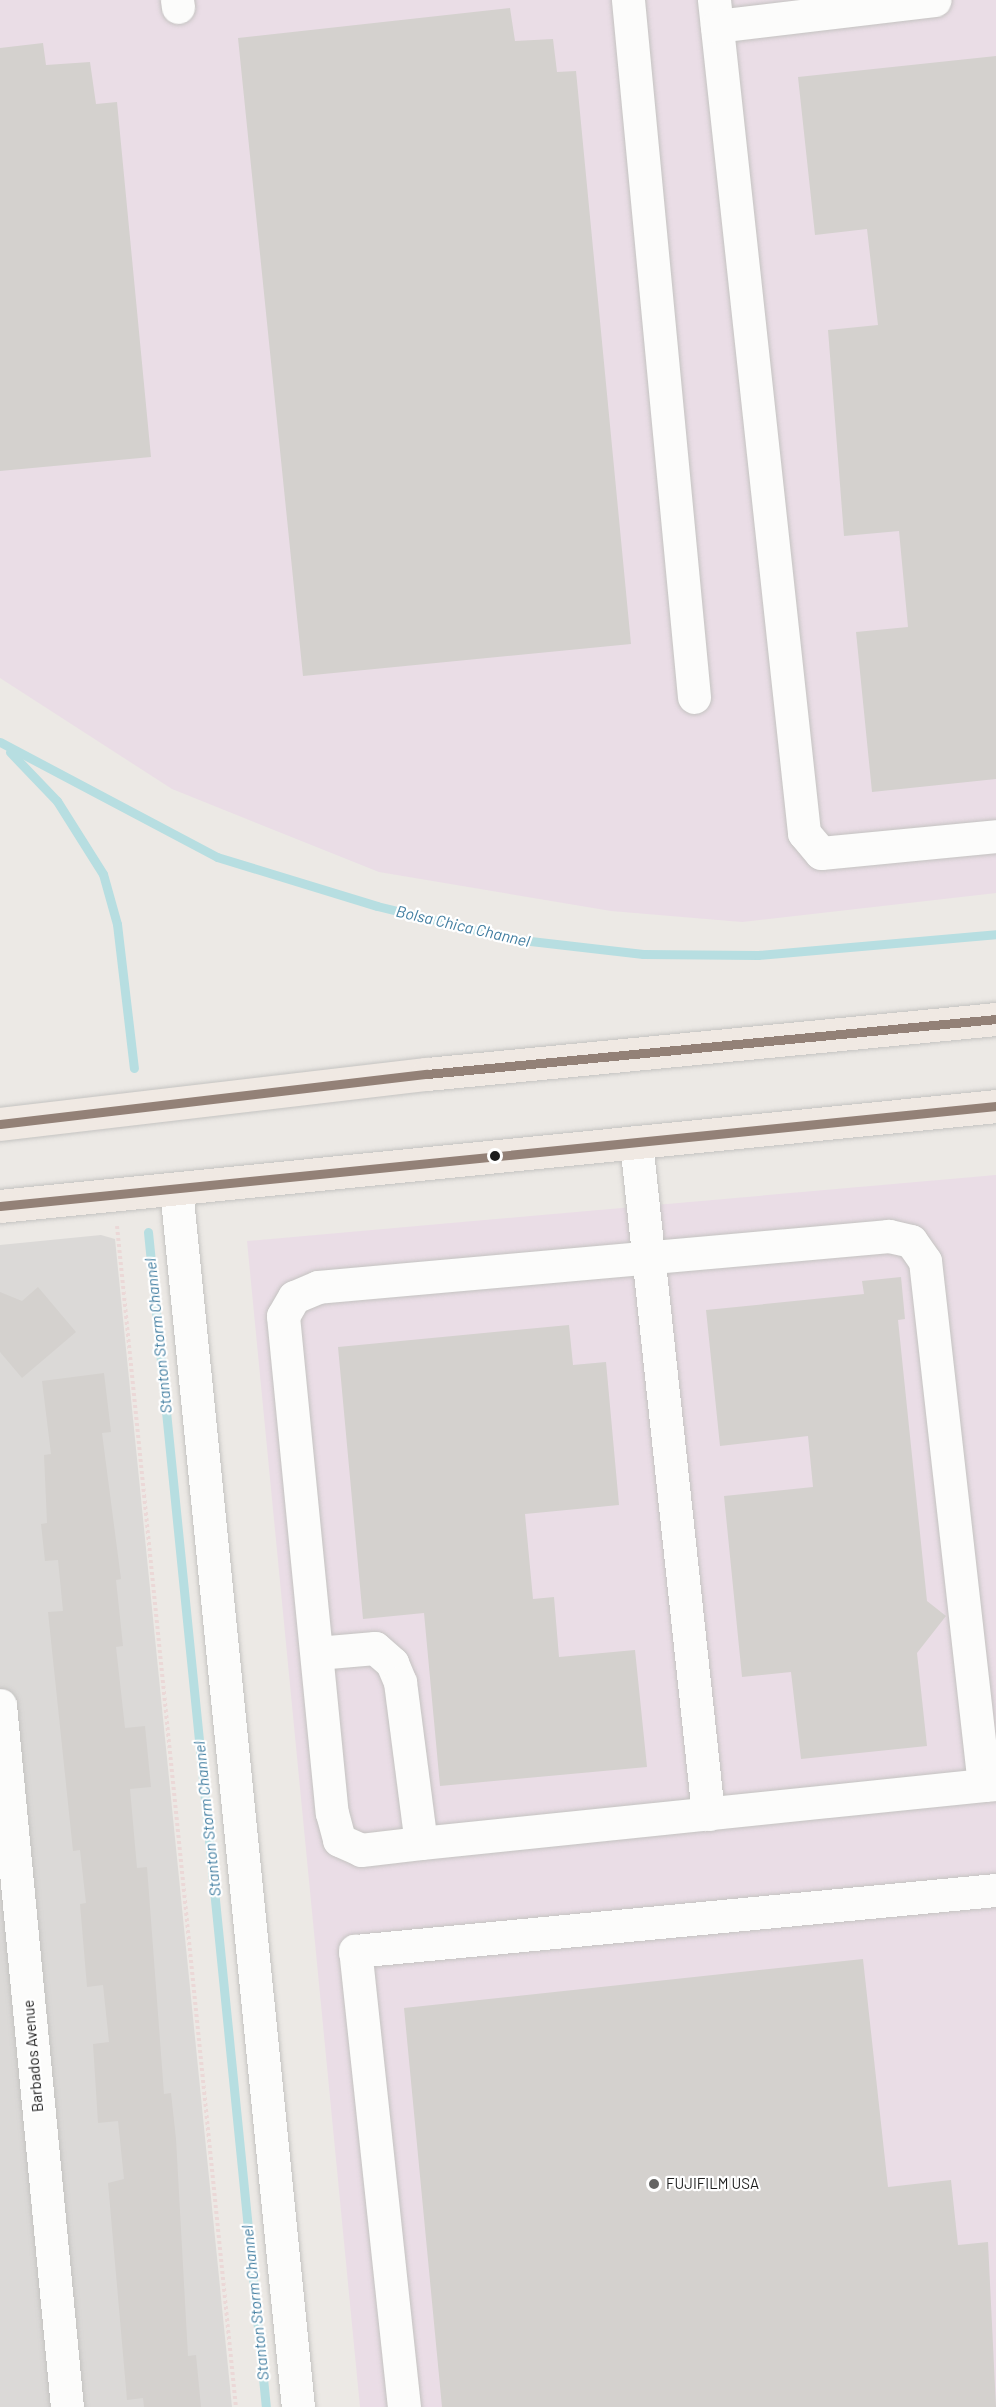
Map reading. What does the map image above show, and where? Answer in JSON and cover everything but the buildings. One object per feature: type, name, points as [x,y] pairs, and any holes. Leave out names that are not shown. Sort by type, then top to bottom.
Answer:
[{"type":"main road","points":[[0,1124],[439,1073],[996,1019]]},
{"type":"main road","points":[[0,1206],[996,1106]]},
{"type":"street","points":[[628,0],[694,697]]},
{"type":"street","points":[[934,0],[716,13],[804,833],[821,853],[996,836]]},
{"type":"street","points":[[636,1142],[708,1814]]},
{"type":"street","points":[[176,1189],[298,2407]]},
{"type":"street","points":[[889,1236],[911,1241],[925,1261],[990,1784],[361,1850],[339,1840],[316,1653],[283,1316],[294,1298],[318,1287],[889,1236]]},
{"type":"street","points":[[316,1653],[375,1648],[392,1663],[400,1682],[421,1844]]},
{"type":"street","name":"Barbados Avenue","points":[[0,1705],[67,2407]]},
{"type":"street","points":[[404,2407],[355,1951],[996,1890]]},
{"type":"path","points":[[114,1195],[236,2407]]},
{"type":"shaded area","points":[[0,0],[996,0],[996,893],[742,922],[611,911],[379,872],[172,789],[0,678]]},
{"type":"shaded area","points":[[996,1175],[996,2407],[360,2407],[247,1241]]},
{"type":"shaded area","points":[[101,1235],[115,1239],[232,2407],[0,2407],[0,1245]]},
{"type":"waterway","name":"Bolsa Chica Channel","points":[[0,742],[217,857],[377,906],[513,939],[643,954],[758,955],[996,934]]},
{"type":"waterway","name":"Stanton Storm Channel","points":[[10,752],[57,801],[103,874],[117,924],[134,1068]]},
{"type":"waterway","name":"Stanton Storm Channel","points":[[148,1232],[266,2407]]},
{"type":"transit line","points":[[0,1124],[427,1074],[996,1019]]},
{"type":"transit line","points":[[0,1206],[996,1106]]},
{"type":"place","name":"FUJIFILM USA","points":[[654,2184]]}]
